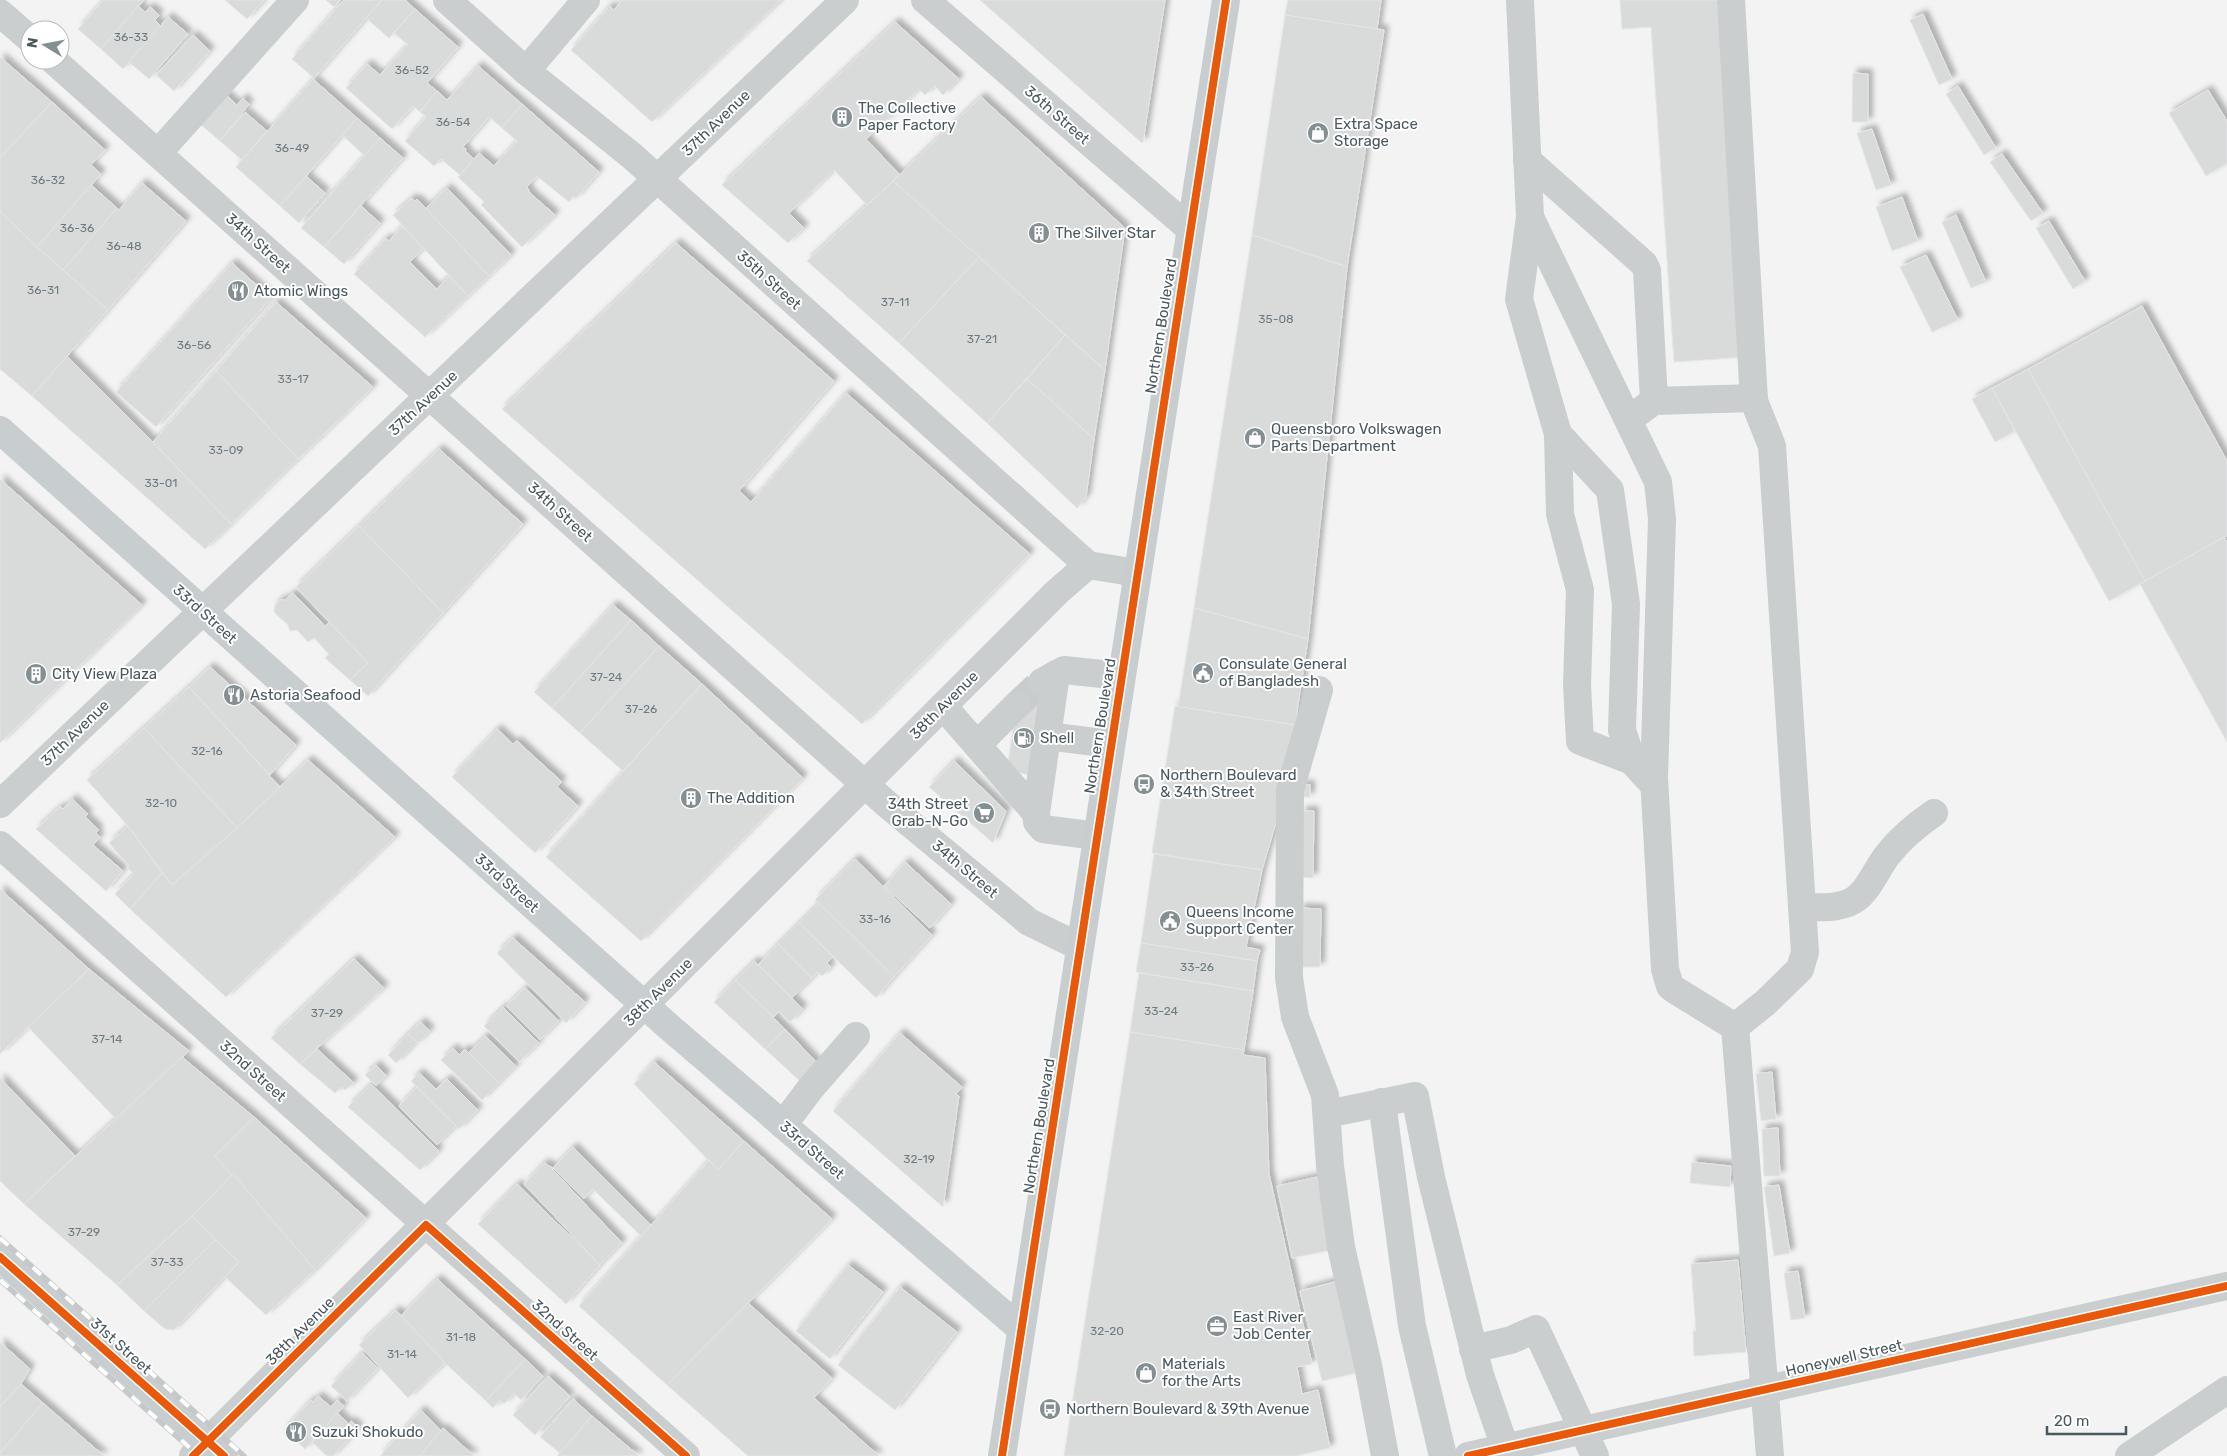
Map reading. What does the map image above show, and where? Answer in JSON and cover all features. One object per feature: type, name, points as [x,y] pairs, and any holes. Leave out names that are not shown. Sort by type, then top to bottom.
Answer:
[{"type":"main road","name":"Northern Boulevard","points":[[1002,1456],[1226,0]]},
{"type":"main road","name":"33rd Street","points":[[0,430],[645,1006],[1021,1329]]},
{"type":"main road","name":"31st Street","points":[[0,1257],[208,1451]]},
{"type":"street","points":[[158,154],[295,0]]},
{"type":"street","name":"35th Street","points":[[447,0],[526,71],[632,156],[1088,564]]},
{"type":"street","points":[[526,71],[586,0]]},
{"type":"street","name":"37th Avenue","points":[[0,804],[845,0]]},
{"type":"street","name":"36th Street","points":[[925,0],[1190,229]]},
{"type":"street","points":[[1520,0],[1530,218],[1519,299],[1558,434],[1560,514],[1580,590],[1577,685],[1580,741],[1632,761]]},
{"type":"street","points":[[1731,0],[1754,398],[1772,446],[1805,952],[1800,968],[1766,1003],[1735,1027]]},
{"type":"street","points":[[0,13],[20,30]]},
{"type":"street","name":"34th Street","points":[[64,70],[866,785],[1029,922],[1080,947]]},
{"type":"street","points":[[1527,160],[1644,264],[1647,270],[1654,401]]},
{"type":"street","points":[[1530,218],[1658,482],[1662,519],[1654,786],[1666,976],[1670,986],[1675,990],[1735,1027]]},
{"type":"street","points":[[1628,420],[1654,401],[1754,398]]},
{"type":"street","points":[[1558,434],[1610,490],[1626,604],[1622,730],[1632,761],[1654,786]]},
{"type":"street","points":[[1088,564],[1137,573]]},
{"type":"street","name":"38th Avenue","points":[[208,1451],[426,1225],[943,706],[1088,564]]},
{"type":"street","points":[[1097,836],[1043,829],[1038,822],[1036,813],[1047,736],[1046,680],[1064,670],[1121,676]]},
{"type":"street","points":[[1319,690],[1290,790],[1288,958],[1291,999],[1295,1017],[1325,1095],[1330,1166],[1341,1246],[1368,1365],[1385,1456]]},
{"type":"street","points":[[977,745],[1017,705]]},
{"type":"street","points":[[943,706],[1036,813]]},
{"type":"street","points":[[1047,736],[1111,744]]},
{"type":"street","points":[[1802,907],[1834,906],[1851,902],[1865,888],[1889,852],[1912,830],[1934,813]]},
{"type":"street","name":"32nd Street","points":[[0,845],[686,1456]]},
{"type":"street","points":[[1735,1027],[1770,1456]]},
{"type":"street","points":[[783,1125],[810,1089],[856,1036]]},
{"type":"street","points":[[1326,1114],[1415,1096],[1431,1177],[1473,1349],[1489,1403],[1508,1456]]},
{"type":"street","points":[[1382,1102],[1412,1326],[1443,1456]]},
{"type":"street","name":"Honeywell Street","points":[[1468,1456],[2227,1286]]},
{"type":"street","points":[[1473,1349],[1511,1340],[1536,1329],[1595,1456]]},
{"type":"street","points":[[2129,1456],[2227,1390]]},
{"type":"building","points":[[104,0],[144,0],[101,49],[78,29]]},
{"type":"building","points":[[225,0],[264,0],[247,19]]},
{"type":"building","points":[[326,0],[340,0],[334,7]]},
{"type":"building","points":[[344,0],[382,0],[314,78],[292,59]]},
{"type":"building","points":[[382,0],[405,0],[415,9],[389,38],[366,18]]},
{"type":"building","points":[[622,0],[781,0],[652,122],[571,50],[610,6],[614,10]]},
{"type":"building","points":[[980,0],[1165,0],[1143,142],[1142,143]]},
{"type":"building","points":[[1288,0],[1381,0],[1377,29],[1285,15]]},
{"type":"building","points":[[1620,0],[1723,0],[1747,357],[1674,362],[1651,27],[1622,29]]},
{"type":"building","points":[[138,6],[145,12],[150,7],[159,15],[155,20],[161,26],[123,69],[101,49]]},
{"type":"building","points":[[415,9],[458,47],[427,83],[437,91],[420,112],[413,106],[392,129],[346,88],[367,64],[380,75],[408,45],[394,33]]},
{"type":"building","points":[[1923,14],[1952,79],[1939,85],[1910,20]]},
{"type":"building","name":"Extra Space Storage","points":[[1285,15],[1384,30],[1347,267],[1252,235]]},
{"type":"building","points":[[168,17],[188,34],[149,79],[129,62]]},
{"type":"building","name":"The Collective Paper Factory","points":[[895,22],[959,79],[943,95],[935,86],[925,95],[919,89],[866,139],[899,174],[893,181],[867,205],[834,170],[789,213],[804,228],[788,243],[722,185]]},
{"type":"building","points":[[193,35],[210,51],[174,91],[156,75]]},
{"type":"building","points":[[0,57],[52,102],[0,158]]},
{"type":"building","points":[[478,66],[522,104],[502,128],[489,117],[463,147],[474,159],[460,175],[441,159],[434,166],[405,141],[426,117],[420,112],[437,91],[447,100]]},
{"type":"building","points":[[1853,73],[1868,74],[1868,122],[1852,122]]},
{"type":"building","points":[[313,79],[357,118],[280,206],[236,167]]},
{"type":"building","points":[[1958,86],[1996,148],[1984,155],[1946,94]]},
{"type":"building","points":[[2208,90],[2227,121],[2227,163],[2206,176],[2169,113]]},
{"type":"building","points":[[225,94],[237,105],[243,98],[249,104],[220,141],[200,124]]},
{"type":"building","name":"The Silver Star","points":[[981,97],[1125,228],[1105,370],[893,181]]},
{"type":"building","points":[[52,102],[105,150],[91,165],[101,174],[37,247],[0,211],[0,158]]},
{"type":"building","points":[[522,104],[599,172],[576,198],[574,196],[569,202],[537,176],[527,187],[530,193],[555,215],[522,247],[481,205],[484,202],[458,177],[479,153],[494,166],[517,141],[502,128]]},
{"type":"building","points":[[245,112],[267,131],[242,160],[220,141]]},
{"type":"building","points":[[357,118],[380,138],[365,156],[342,135]]},
{"type":"building","points":[[1872,129],[1891,185],[1876,190],[1857,133]]},
{"type":"building","points":[[380,138],[403,158],[324,247],[301,228]]},
{"type":"building","points":[[2002,154],[2043,213],[2031,221],[1990,162]]},
{"type":"building","points":[[306,176],[325,193],[299,223],[280,206]]},
{"type":"building","points":[[893,181],[979,257],[899,343],[807,261]]},
{"type":"building","points":[[142,183],[186,221],[108,310],[63,270],[117,208],[119,210]]},
{"type":"building","points":[[91,185],[117,208],[63,270],[37,247]]},
{"type":"building","points":[[447,188],[511,255],[489,276],[425,209]]},
{"type":"building","points":[[1902,197],[1918,241],[1892,251],[1876,207]]},
{"type":"building","points":[[412,198],[415,201],[417,199],[489,276],[468,296],[393,215]]},
{"type":"building","points":[[361,206],[380,223],[344,264],[324,247]]},
{"type":"building","points":[[0,211],[37,247],[108,310],[32,396],[0,369]]},
{"type":"building","points":[[1956,215],[1986,282],[1971,288],[1942,222]]},
{"type":"building","points":[[2049,221],[2085,281],[2073,289],[2036,228]]},
{"type":"building","points":[[402,226],[423,249],[410,262],[437,289],[449,276],[468,296],[425,337],[354,274],[386,238],[389,241]]},
{"type":"building","points":[[1252,235],[1347,267],[1308,639],[1194,608]]},
{"type":"building","points":[[676,243],[834,381],[739,491],[751,502],[846,393],[1030,554],[862,724],[502,409]]},
{"type":"building","points":[[1926,255],[1958,320],[1932,332],[1900,267]]},
{"type":"building","points":[[979,257],[1065,335],[987,423],[899,343]]},
{"type":"building","points":[[232,263],[271,298],[156,427],[116,392]]},
{"type":"building","points":[[276,302],[373,387],[298,459],[216,371]]},
{"type":"building","points":[[2142,306],[2227,461],[2227,536],[2145,581],[2028,369]]},
{"type":"building","points":[[1065,335],[1105,370],[1094,439],[1027,379]]},
{"type":"building","points":[[67,356],[231,524],[205,549],[32,396]]},
{"type":"building","points":[[2028,369],[2145,581],[2109,601],[1992,388]]},
{"type":"building","points":[[216,371],[298,459],[231,524],[153,442]]},
{"type":"building","points":[[1027,379],[1094,439],[1086,497],[1077,508],[987,423]]},
{"type":"building","points":[[1992,388],[2015,431],[1995,442],[1972,399]]},
{"type":"building","points":[[439,449],[523,524],[443,613],[359,526]]},
{"type":"building","name":"City View Plaza","points":[[0,479],[142,605],[0,743]]},
{"type":"building","points":[[359,526],[443,613],[368,696],[350,680],[368,663],[296,587]]},
{"type":"building","points":[[2224,537],[2227,542],[2227,742],[2140,584]]},
{"type":"building","points":[[293,593],[325,626],[329,622],[368,663],[350,680],[325,658],[329,654],[314,638],[308,642],[297,630],[290,631],[288,625],[274,612],[275,605],[280,600],[285,600]]},
{"type":"building","points":[[613,605],[631,620],[552,708],[534,692]]},
{"type":"building","points":[[1194,608],[1308,639],[1295,725],[1178,707]]},
{"type":"building","points":[[631,620],[659,646],[580,733],[552,708]]},
{"type":"building","points":[[659,646],[702,684],[623,771],[580,733]]},
{"type":"building","points":[[210,667],[296,745],[270,775],[189,687]]},
{"type":"building","name":"The Addition","points":[[702,684],[803,778],[641,941],[546,857]]},
{"type":"building","name":"Shell","points":[[1030,684],[1046,688],[1030,775],[1007,770],[1018,695]]},
{"type":"building","points":[[189,687],[280,787],[237,828],[144,728]]},
{"type":"building","points":[[1175,706],[1295,725],[1284,795],[1262,870],[1152,853]]},
{"type":"building","points":[[144,728],[237,828],[172,885],[128,826],[87,780]]},
{"type":"building","points":[[497,729],[513,744],[517,741],[562,782],[557,787],[578,806],[535,853],[452,777]]},
{"type":"building","points":[[308,760],[395,837],[226,997],[130,909],[162,873],[172,885],[237,828]]},
{"type":"building","points":[[954,761],[1006,811],[993,843],[929,787]]},
{"type":"building","points":[[1301,785],[1310,785],[1310,797],[1301,797]]},
{"type":"building","points":[[72,799],[88,814],[85,817],[99,830],[96,833],[100,837],[93,845],[123,871],[106,891],[36,829],[60,807],[63,809]]},
{"type":"building","points":[[1302,811],[1314,811],[1313,878],[1301,877]]},
{"type":"building","points":[[128,826],[162,873],[130,909],[115,894],[134,874],[109,843]]},
{"type":"building","points":[[1154,854],[1262,870],[1246,947],[1260,950],[1257,961],[1141,943]]},
{"type":"building","points":[[855,859],[932,935],[894,977],[815,900]]},
{"type":"building","points":[[905,862],[951,904],[930,928],[884,886]]},
{"type":"building","points":[[0,889],[89,969],[0,1054]]},
{"type":"building","points":[[819,903],[894,977],[876,998],[799,923]]},
{"type":"building","points":[[1300,908],[1321,909],[1320,967],[1298,967]]},
{"type":"building","points":[[799,923],[833,957],[827,963],[831,967],[822,976],[817,972],[812,978],[778,944]]},
{"type":"building","points":[[513,938],[585,1002],[566,1023],[497,953]]},
{"type":"building","points":[[1141,943],[1257,961],[1253,991],[1136,972]]},
{"type":"building","points":[[778,944],[812,978],[792,998],[758,965]]},
{"type":"building","points":[[354,959],[384,988],[300,1064],[271,1038]]},
{"type":"building","points":[[754,961],[803,1009],[790,1022],[779,1012],[774,1017],[735,980]]},
{"type":"building","points":[[89,969],[189,1051],[116,1119],[28,1027]]},
{"type":"building","points":[[1139,973],[1253,991],[1244,1050],[1130,1032]]},
{"type":"building","points":[[735,980],[785,1029],[765,1049],[714,1002]]},
{"type":"building","points":[[525,988],[559,1021],[540,1040],[506,1006]]},
{"type":"building","points":[[503,1007],[539,1043],[519,1062],[484,1026]]},
{"type":"building","points":[[421,1022],[430,1031],[418,1043],[408,1034]]},
{"type":"building","points":[[785,1029],[818,1064],[801,1082],[765,1049]]},
{"type":"building","points":[[1130,1032],[1244,1050],[1243,1055],[1265,1058],[1269,1174],[1312,1364],[1297,1367],[1302,1394],[1318,1390],[1330,1448],[1296,1456],[1064,1456]]},
{"type":"building","points":[[900,1033],[962,1087],[956,1094],[959,1096],[943,1207],[833,1111]]},
{"type":"building","points":[[408,1034],[417,1042],[396,1063],[388,1055]]},
{"type":"building","points":[[485,1036],[516,1066],[499,1083],[468,1053]]},
{"type":"building","points":[[453,1048],[459,1055],[465,1049],[499,1083],[482,1100],[441,1060]]},
{"type":"building","points":[[317,1049],[354,1083],[345,1090],[341,1087],[335,1093],[300,1064]]},
{"type":"building","points":[[182,1057],[254,1117],[215,1156],[233,1174],[192,1216],[117,1285],[24,1204]]},
{"type":"building","points":[[654,1062],[744,1141],[718,1170],[634,1084]]},
{"type":"building","points":[[376,1065],[386,1076],[376,1086],[365,1075]]},
{"type":"building","points":[[1772,1072],[1776,1119],[1761,1121],[1756,1074]]},
{"type":"building","points":[[419,1073],[436,1089],[447,1079],[478,1110],[459,1129],[411,1081]]},
{"type":"building","points":[[0,1078],[75,1156],[24,1204],[0,1181]]},
{"type":"building","points":[[371,1084],[439,1151],[420,1170],[348,1107]]},
{"type":"building","points":[[417,1087],[456,1126],[437,1145],[399,1106]]},
{"type":"building","points":[[254,1117],[366,1218],[315,1270],[215,1156]]},
{"type":"building","points":[[1778,1128],[1780,1176],[1764,1176],[1762,1129]]},
{"type":"building","points":[[744,1141],[832,1219],[667,1385],[579,1306],[709,1160],[718,1170]]},
{"type":"building","points":[[573,1147],[651,1225],[641,1236],[593,1189],[584,1199],[553,1168]]},
{"type":"building","points":[[1692,1162],[1731,1166],[1730,1187],[1690,1183]]},
{"type":"building","points":[[544,1163],[553,1168],[622,1243],[600,1265],[524,1184]]},
{"type":"building","points":[[233,1174],[315,1270],[266,1315],[225,1277],[239,1262],[192,1216]]},
{"type":"building","points":[[1317,1177],[1332,1250],[1292,1258],[1277,1186]]},
{"type":"building","points":[[517,1184],[600,1265],[566,1304],[478,1224]]},
{"type":"building","points":[[1779,1185],[1790,1253],[1774,1256],[1764,1187]]},
{"type":"building","points":[[192,1216],[215,1240],[144,1311],[117,1285]]},
{"type":"building","points":[[215,1240],[239,1262],[174,1330],[165,1329],[144,1311]]},
{"type":"building","points":[[1738,1260],[1746,1352],[1694,1356],[1693,1331],[1696,1331],[1691,1264]]},
{"type":"building","points":[[848,1265],[883,1292],[830,1359],[796,1331]]},
{"type":"building","points":[[1798,1271],[1805,1318],[1791,1320],[1784,1273]]},
{"type":"building","points":[[437,1279],[525,1359],[486,1401],[445,1363],[401,1316]]},
{"type":"building","points":[[1338,1281],[1360,1372],[1322,1381],[1300,1291]]},
{"type":"building","points":[[900,1287],[957,1332],[895,1410],[838,1365]]},
{"type":"building","points":[[748,1303],[832,1378],[814,1398],[879,1456],[748,1456],[667,1385]]},
{"type":"building","points":[[396,1310],[445,1363],[408,1398],[359,1345]]},
{"type":"building","points":[[0,1342],[30,1369],[21,1384],[0,1407]]},
{"type":"building","points":[[362,1353],[378,1368],[347,1401],[331,1386]]},
{"type":"building","points":[[525,1359],[543,1376],[521,1400],[514,1393],[504,1404],[500,1400],[493,1408],[486,1401]]},
{"type":"building","points":[[548,1376],[570,1396],[535,1435],[513,1415]]},
{"type":"building","points":[[21,1384],[43,1403],[0,1453],[0,1407]]},
{"type":"building","points":[[318,1396],[331,1407],[337,1400],[344,1406],[305,1449],[284,1430],[311,1400],[313,1402]]},
{"type":"building","points":[[573,1399],[592,1416],[560,1453],[540,1437]]},
{"type":"building","points":[[43,1403],[104,1456],[0,1456],[0,1453]]},
{"type":"building","points":[[421,1410],[441,1431],[420,1456],[380,1456]]},
{"type":"building","points":[[337,1413],[349,1424],[351,1421],[359,1428],[333,1456],[327,1456],[312,1442]]},
{"type":"building","points":[[592,1416],[639,1456],[557,1456]]},
{"type":"building","points":[[443,1428],[453,1437],[474,1456],[420,1456]]},
{"type":"tunnel","points":[[1017,705],[1037,686]]},
{"type":"railway","points":[[0,1238],[244,1456]]},
{"type":"railway","points":[[0,1261],[219,1456]]},
{"type":"railway","points":[[0,1280],[199,1456]]},
{"type":"cycle path","points":[[1002,1456],[1226,0]]},
{"type":"cycle path","points":[[193,1456],[426,1225],[686,1456]]},
{"type":"cycle path","points":[[0,1257],[224,1456]]},
{"type":"cycle path","points":[[1468,1456],[2227,1286]]},
{"type":"place","name":"The Collective Paper Factory","points":[[842,117]]},
{"type":"place","name":"Extra Space Storage","points":[[1318,133]]},
{"type":"place","name":"The Silver Star","points":[[1039,233]]},
{"type":"place","name":"Atomic Wings","points":[[238,291]]},
{"type":"place","name":"Queensboro Volkswagen Parts Department","points":[[1255,438]]},
{"type":"place","name":"Consulate General of Bangladesh","points":[[1203,673]]},
{"type":"place","name":"City View Plaza","points":[[36,674]]},
{"type":"place","name":"Astoria Seafood","points":[[234,695]]},
{"type":"place","name":"Shell","points":[[1024,738]]},
{"type":"place","name":"Northern Boulevard & 34th Street","points":[[1144,784]]},
{"type":"place","name":"The Addition","points":[[691,798]]},
{"type":"place","name":"34th Street Grab-N-Go","points":[[984,813]]},
{"type":"place","name":"Queens Income Support Center","points":[[1170,921]]},
{"type":"place","name":"East River Job Center","points":[[1217,1326]]},
{"type":"place","name":"Materials for the Arts","points":[[1146,1373]]},
{"type":"place","name":"Northern Boulevard & 39th Avenue","points":[[1050,1409]]},
{"type":"place","name":"Suzuki Shokudo","points":[[296,1432]]}]
